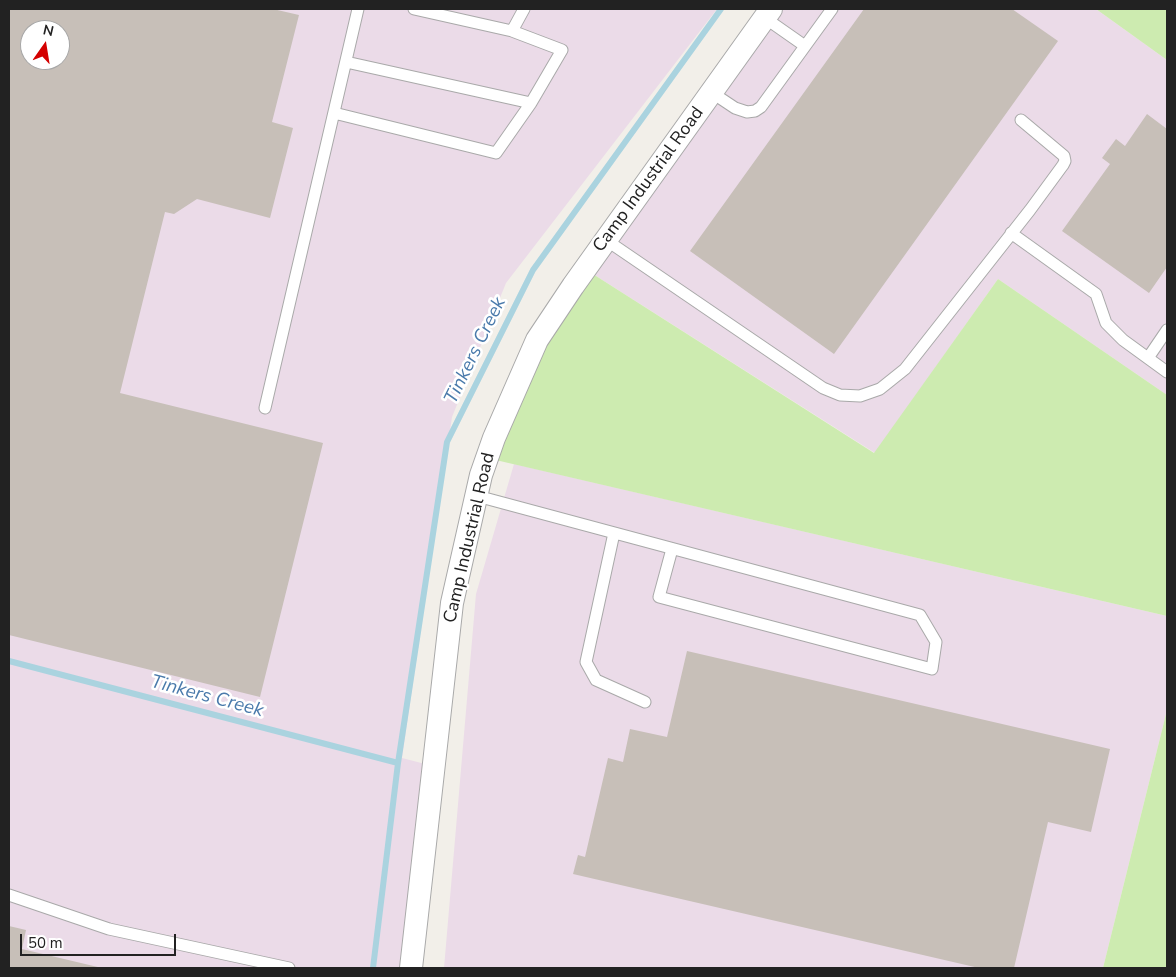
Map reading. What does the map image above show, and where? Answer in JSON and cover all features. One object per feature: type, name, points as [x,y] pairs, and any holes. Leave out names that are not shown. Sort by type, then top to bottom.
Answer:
[{"type":"street","name":"Camp Industrial Road","points":[[410,968],[452,603],[481,475],[494,438],[537,340],[573,286],[768,13]]},
{"type":"lane","points":[[265,408],[358,9]]},
{"type":"lane","points":[[334,113],[496,152],[531,103],[562,50],[512,32],[414,9]]},
{"type":"lane","points":[[512,32],[524,9]]},
{"type":"lane","points":[[711,92],[735,108],[747,112],[755,111],[761,107],[832,9]]},
{"type":"lane","points":[[768,13],[805,46]]},
{"type":"lane","points":[[346,62],[531,103]]},
{"type":"lane","points":[[606,240],[823,388],[840,395],[860,396],[880,389],[905,369],[1058,173],[1065,161],[1064,156],[1021,120]]},
{"type":"lane","points":[[1012,233],[1096,294],[1106,323],[1123,340],[1167,372]]},
{"type":"lane","points":[[1148,358],[1167,330]]},
{"type":"lane","points":[[476,496],[920,615],[936,642],[932,669],[659,597],[672,549]]},
{"type":"lane","points":[[614,533],[586,662],[596,680],[645,702]]},
{"type":"lane","points":[[9,895],[109,929],[288,968]]},
{"type":"shaded area","points":[[9,9],[717,9],[506,283],[452,417],[402,758],[433,766],[411,968],[9,968]]},
{"type":"shaded area","points":[[771,9],[1096,9],[1167,60],[1167,395],[998,279],[875,453],[585,269]]},
{"type":"shaded area","points":[[514,464],[1167,616],[1167,710],[1103,968],[444,968],[476,594]]},
{"type":"green space","points":[[1096,9],[1167,9],[1167,60]]},
{"type":"green space","points":[[585,269],[874,453],[998,279],[1167,395],[1167,616],[487,458]]},
{"type":"green space","points":[[1167,710],[1167,968],[1103,968]]},
{"type":"building","points":[[9,9],[273,9],[299,15],[272,122],[293,128],[270,218],[197,199],[174,214],[165,212],[120,393],[323,443],[260,697],[9,635]]},
{"type":"building","points":[[864,9],[1012,9],[1058,41],[834,354],[690,251]]},
{"type":"building","points":[[1147,114],[1167,129],[1167,267],[1149,293],[1062,231],[1110,164],[1102,158],[1116,139],[1125,146]]},
{"type":"building","points":[[687,651],[1110,749],[1091,832],[1048,822],[1014,968],[979,968],[573,874],[578,855],[585,857],[608,758],[623,762],[630,729],[667,737]]},
{"type":"building","points":[[9,926],[26,930],[22,949],[102,968],[9,968]]},
{"type":"waterway","name":"Tinkers Creek","points":[[373,968],[398,763],[447,442],[533,270],[721,9]]},
{"type":"waterway","name":"Tinkers Creek","points":[[9,661],[398,763]]}]
